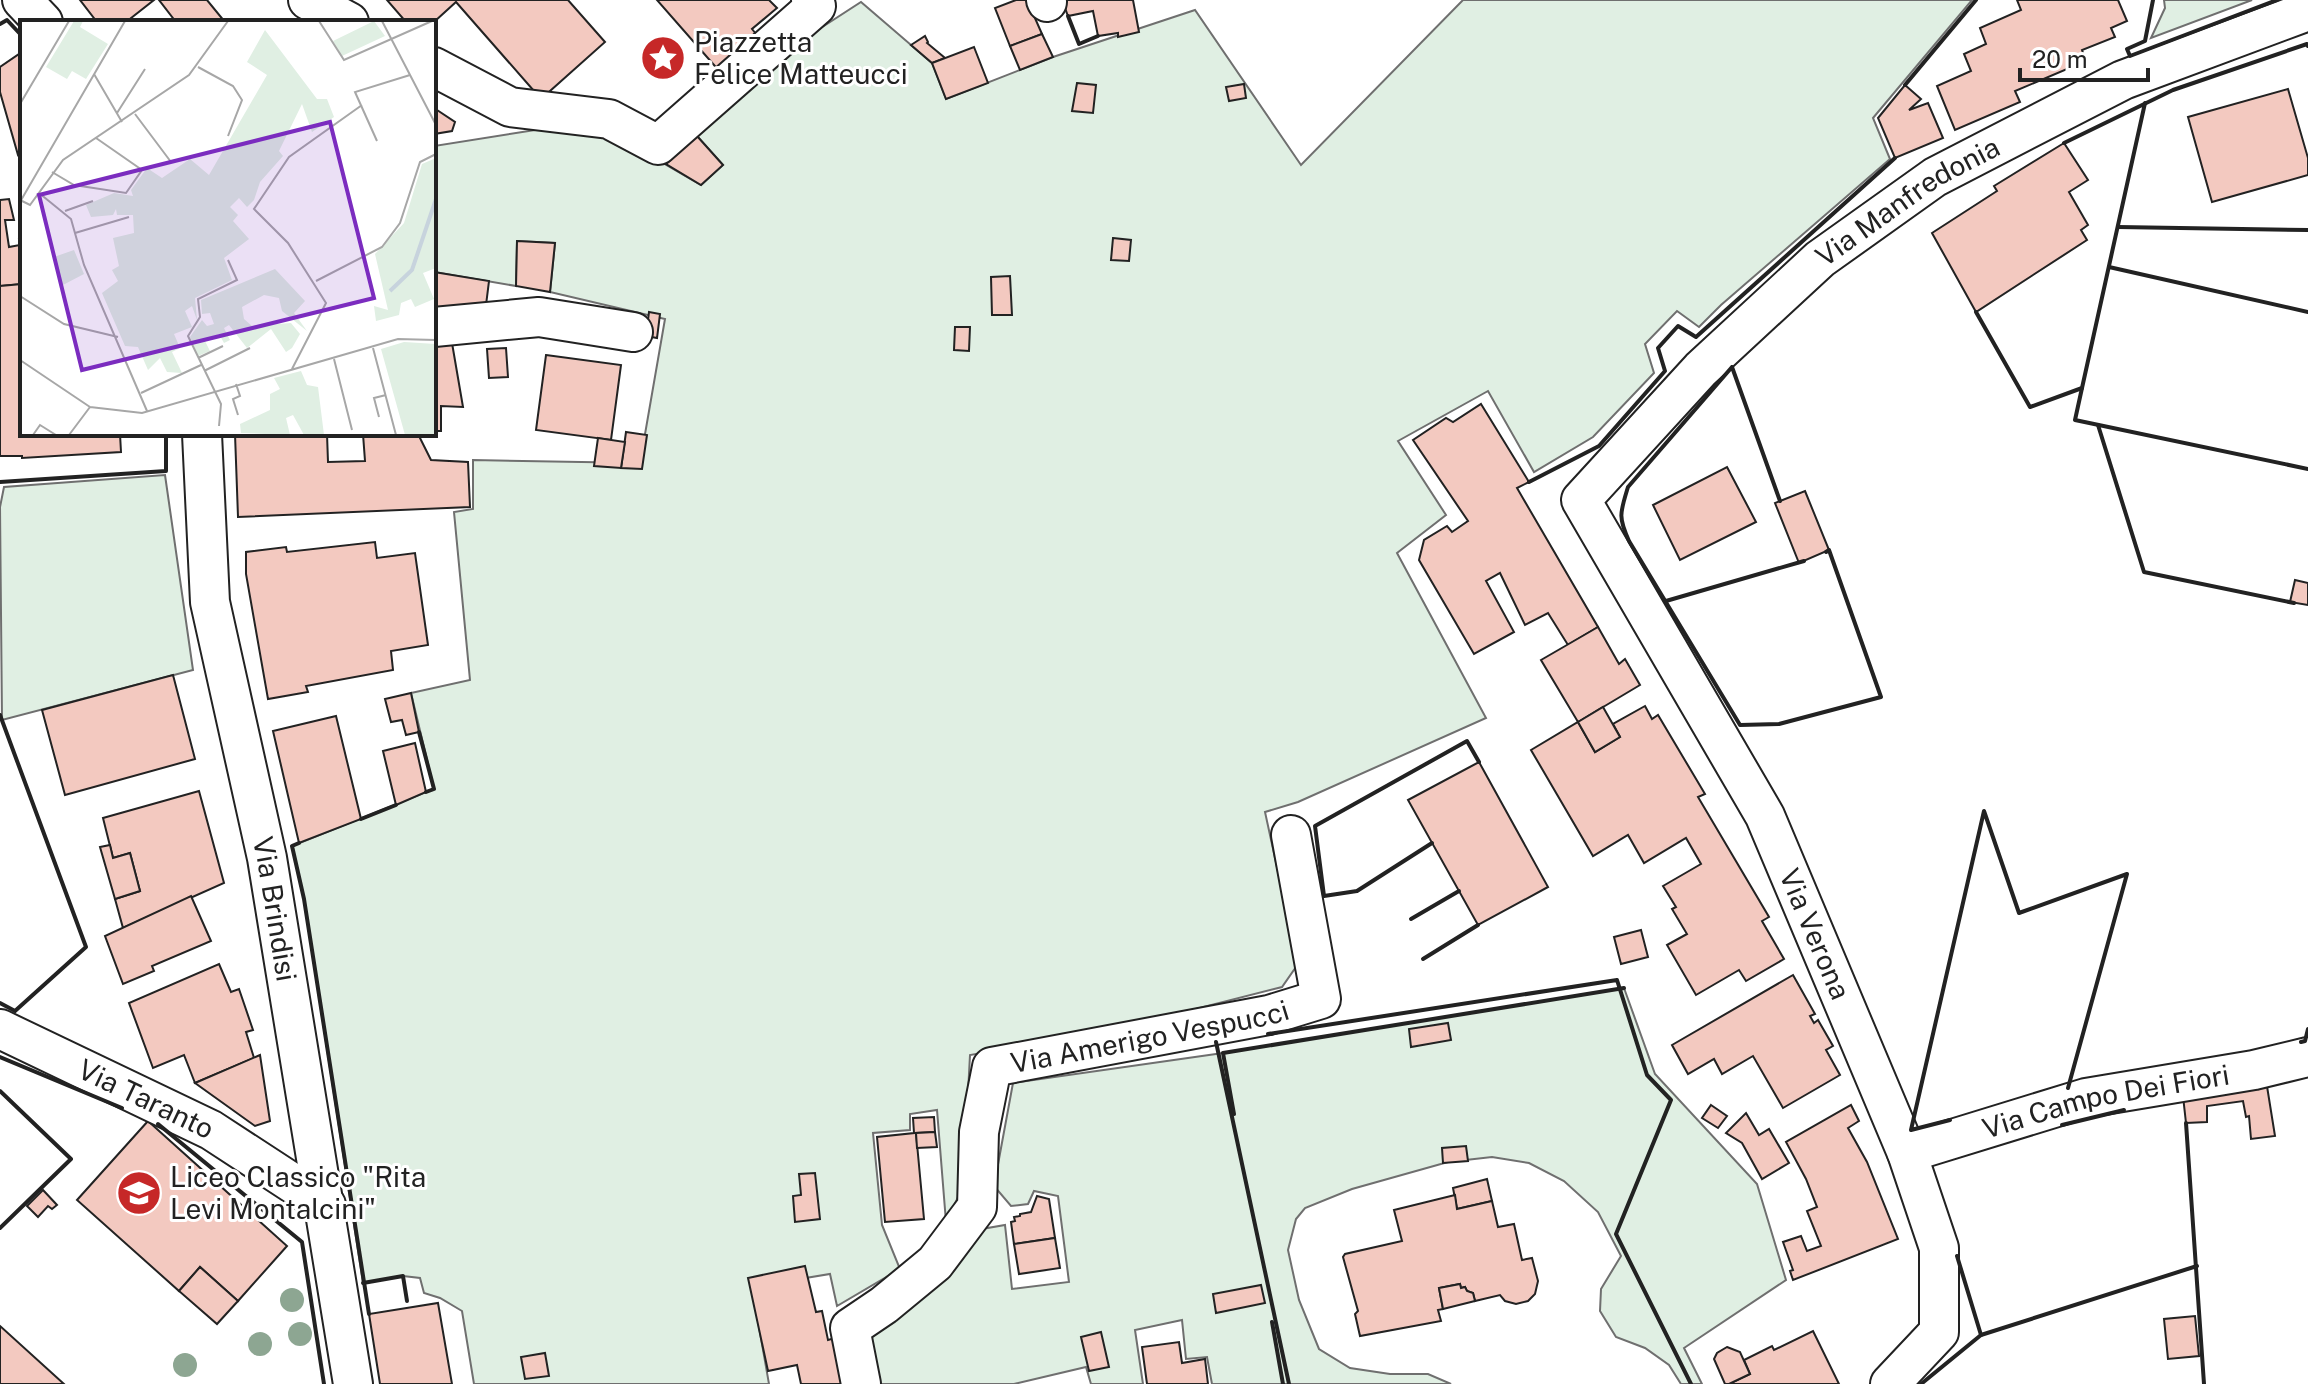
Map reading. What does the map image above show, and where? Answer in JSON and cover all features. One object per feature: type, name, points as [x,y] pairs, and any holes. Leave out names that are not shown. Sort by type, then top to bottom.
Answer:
[{"type":"street","points":[[22,0],[41,20]]},
{"type":"street","points":[[308,0],[345,20]]},
{"type":"street","points":[[436,68],[510,107],[609,119],[658,145],[816,6],[811,0]]},
{"type":"street","name":"Via Manfredonia","points":[[1581,500],[1701,369],[1809,269],[1935,177],[2123,80],[2308,11]]},
{"type":"street","points":[[436,327],[539,317],[633,332]]},
{"type":"street","name":"Via Brindisi","points":[[202,436],[210,602],[267,858],[353,1384]]},
{"type":"street","name":"Via Verona","points":[[1581,500],[1765,816],[1907,1153],[1939,1248],[1939,1332],[1890,1384]]},
{"type":"street","name":"Via Amerigo Vespucci","points":[[861,1384],[850,1328],[935,1263],[977,1207],[979,1132],[992,1067],[1269,1015],[1321,999],[1291,835]]},
{"type":"street","name":"Via Taranto","points":[[0,1029],[211,1130],[326,1205]]},
{"type":"street","name":"Via Campo Dei Fiori","points":[[1907,1153],[2086,1098],[2254,1070],[2308,1057]]},
{"type":"green space","points":[[1463,0],[1972,0],[1873,118],[1890,159],[1699,327],[1677,311],[1645,344],[1654,373],[1593,437],[1534,472],[1488,391],[1398,441],[1446,515],[1397,553],[1486,718],[1298,802],[1265,812],[1298,964],[1282,987],[1117,1029],[970,1055],[963,1187],[946,1222],[937,1110],[910,1114],[910,1130],[873,1133],[882,1225],[900,1269],[837,1306],[830,1274],[752,1287],[769,1384],[474,1384],[462,1311],[424,1293],[420,1278],[403,1276],[363,1283],[304,899],[292,846],[434,789],[411,693],[470,680],[454,512],[473,509],[473,460],[640,463],[665,319],[550,292],[555,243],[517,241],[516,286],[436,272],[436,146],[567,125],[630,144],[701,185],[723,165],[697,136],[810,35],[861,2],[932,63],[946,99],[1053,57],[1195,10],[1301,165]]},
{"type":"green space","points":[[2164,0],[2252,0],[2151,38],[2165,8]]},
{"type":"green space","points":[[165,475],[193,670],[2,720],[0,507],[4,487]]},
{"type":"green space","points":[[1624,988],[1655,1074],[1757,1184],[1786,1280],[1684,1348],[1702,1384],[1681,1384],[1669,1365],[1645,1348],[1616,1337],[1600,1311],[1601,1289],[1621,1256],[1598,1212],[1564,1181],[1529,1163],[1492,1157],[1448,1162],[1352,1189],[1305,1208],[1296,1219],[1288,1250],[1299,1300],[1319,1349],[1350,1368],[1390,1374],[1428,1374],[1451,1384],[1212,1384],[1207,1357],[1186,1359],[1182,1320],[1135,1330],[1143,1384],[1091,1384],[1086,1367],[1014,1384],[873,1384],[865,1335],[982,1229],[1005,1225],[1012,1289],[1069,1282],[1058,1196],[1034,1191],[1028,1204],[1011,1206],[994,1186],[1013,1083],[1223,1053]]},
{"type":"building","points":[[80,0],[154,0],[129,20],[95,20]]},
{"type":"building","points":[[159,0],[207,0],[223,20],[174,20]]},
{"type":"building","points":[[387,0],[568,0],[605,42],[541,99],[456,2],[436,20],[404,20]]},
{"type":"building","points":[[657,0],[769,0],[777,8],[752,29],[760,39],[721,73]]},
{"type":"building","points":[[1016,0],[1027,0],[1042,34],[1010,46],[995,8]]},
{"type":"building","points":[[1062,0],[1133,0],[1139,32],[1118,37],[1118,33],[1098,36],[1093,11],[1068,16]]},
{"type":"building","points":[[2017,0],[2118,0],[2127,21],[2111,28],[2115,37],[2082,50],[2086,61],[2015,91],[2020,102],[1955,130],[1937,86],[1971,71],[1964,54],[1986,44],[1980,28],[2021,10]]},
{"type":"building","points":[[1042,34],[1053,57],[1020,70],[1010,46]]},
{"type":"building","points":[[925,36],[927,43],[945,58],[932,63],[911,45]]},
{"type":"building","points":[[974,47],[988,83],[946,99],[932,63]]},
{"type":"building","points":[[20,53],[18,155],[0,92],[0,67]]},
{"type":"building","points":[[1077,83],[1096,85],[1093,113],[1072,111]]},
{"type":"building","points":[[1244,84],[1246,98],[1229,101],[1226,87]]},
{"type":"building","points":[[1905,85],[1921,99],[1909,110],[1928,103],[1943,138],[1895,158],[1878,118]]},
{"type":"building","points":[[2288,89],[2308,158],[2308,175],[2212,202],[2188,117]]},
{"type":"building","points":[[436,109],[455,122],[452,131],[436,134]]},
{"type":"building","points":[[697,136],[723,165],[701,185],[666,164]]},
{"type":"building","points":[[2064,143],[2088,180],[2069,192],[2088,225],[2081,230],[2087,240],[1976,312],[1932,233],[1997,191],[1994,186]]},
{"type":"building","points":[[9,199],[14,220],[5,220],[9,247],[20,245],[20,284],[0,286],[0,200]]},
{"type":"building","points":[[1113,238],[1131,240],[1129,261],[1111,260]]},
{"type":"building","points":[[517,241],[555,243],[550,292],[516,286]]},
{"type":"building","points":[[436,272],[489,281],[486,305],[436,310]]},
{"type":"building","points":[[1010,276],[1012,315],[992,315],[991,277]]},
{"type":"building","points":[[20,284],[20,436],[120,436],[121,452],[22,458],[0,456],[0,286]]},
{"type":"building","points":[[649,312],[660,314],[657,338],[646,336]]},
{"type":"building","points":[[955,327],[970,327],[969,351],[954,350]]},
{"type":"building","points":[[452,343],[463,407],[441,406],[441,431],[436,431],[436,345]]},
{"type":"building","points":[[506,348],[508,377],[489,378],[487,349]]},
{"type":"building","points":[[546,355],[621,365],[611,440],[536,430]]},
{"type":"building","points":[[1481,404],[1529,482],[1517,488],[1598,627],[1568,645],[1548,613],[1525,625],[1500,573],[1486,581],[1514,632],[1474,654],[1419,560],[1424,540],[1447,526],[1452,532],[1468,521],[1413,440],[1446,418],[1453,422]]},
{"type":"building","points":[[626,432],[647,435],[642,469],[621,468]]},
{"type":"building","points":[[235,436],[327,436],[328,462],[365,461],[363,436],[419,436],[431,460],[468,462],[470,507],[238,517]]},
{"type":"building","points":[[598,438],[625,442],[621,468],[594,466]]},
{"type":"building","points":[[1727,467],[1756,522],[1680,560],[1653,505]]},
{"type":"building","points":[[1805,491],[1829,550],[1799,563],[1775,503]]},
{"type":"building","points":[[375,542],[377,558],[415,553],[428,645],[391,651],[393,670],[306,686],[308,692],[268,699],[246,574],[246,552],[286,547],[287,552]]},
{"type":"building","points":[[2295,580],[2308,583],[2308,605],[2290,602]]},
{"type":"building","points":[[1598,627],[1619,664],[1625,659],[1640,685],[1578,722],[1541,660]]},
{"type":"building","points":[[173,675],[195,759],[65,795],[42,710]]},
{"type":"building","points":[[411,693],[419,732],[406,735],[402,720],[391,722],[385,699]]},
{"type":"building","points":[[1645,706],[1652,719],[1658,715],[1705,794],[1698,797],[1769,917],[1762,921],[1784,959],[1746,981],[1739,970],[1696,995],[1667,945],[1687,934],[1663,886],[1701,864],[1686,838],[1644,863],[1628,835],[1593,856],[1531,750],[1578,722],[1595,752],[1620,737],[1613,724]]},
{"type":"building","points":[[1603,707],[1620,737],[1595,752],[1578,722]]},
{"type":"building","points":[[336,716],[361,819],[299,843],[273,731]]},
{"type":"building","points":[[415,743],[426,792],[396,805],[383,751]]},
{"type":"building","points":[[1479,762],[1548,887],[1478,925],[1408,800]]},
{"type":"building","points":[[199,791],[224,883],[123,928],[115,899],[140,891],[130,853],[113,858],[103,818]]},
{"type":"building","points":[[110,845],[113,858],[130,853],[140,891],[115,899],[100,847]]},
{"type":"building","points":[[191,896],[211,941],[152,966],[154,971],[123,984],[105,936]]},
{"type":"building","points":[[1641,930],[1648,957],[1621,964],[1614,937]]},
{"type":"building","points":[[219,964],[231,992],[239,989],[253,1030],[246,1032],[254,1058],[195,1083],[184,1055],[153,1068],[129,1003]]},
{"type":"building","points":[[1793,975],[1815,1014],[1810,1016],[1814,1023],[1818,1020],[1833,1046],[1826,1050],[1840,1075],[1783,1108],[1753,1056],[1722,1074],[1714,1059],[1688,1074],[1672,1045]]},
{"type":"building","points":[[1448,1023],[1451,1040],[1411,1047],[1409,1029]]},
{"type":"building","points":[[260,1055],[270,1121],[255,1126],[195,1083]]},
{"type":"building","points":[[2266,1080],[2275,1136],[2251,1139],[2249,1116],[2246,1117],[2243,1101],[2207,1106],[2207,1122],[2186,1123],[2183,1096]]},
{"type":"building","points":[[1711,1105],[1727,1116],[1718,1128],[1702,1118]]},
{"type":"building","points":[[1851,1105],[1859,1121],[1848,1128],[1867,1162],[1898,1239],[1793,1280],[1790,1271],[1793,1270],[1783,1242],[1801,1236],[1807,1251],[1821,1246],[1807,1211],[1817,1207],[1786,1142]]},
{"type":"building","points":[[1746,1113],[1759,1135],[1769,1129],[1789,1163],[1762,1179],[1742,1143],[1726,1133]]},
{"type":"building","points":[[934,1117],[935,1132],[916,1133],[924,1219],[885,1222],[877,1137],[914,1133],[913,1118]]},
{"type":"building","points":[[148,1121],[287,1246],[238,1301],[200,1267],[179,1291],[77,1200]]},
{"type":"building","points":[[935,1132],[937,1147],[917,1148],[916,1133]]},
{"type":"building","points":[[1466,1146],[1468,1161],[1443,1163],[1442,1148]]},
{"type":"building","points":[[815,1173],[820,1219],[795,1222],[793,1196],[801,1195],[799,1174]]},
{"type":"building","points":[[1487,1179],[1492,1201],[1457,1209],[1453,1188]]},
{"type":"building","points":[[43,1190],[57,1205],[52,1209],[48,1206],[38,1217],[27,1206]]},
{"type":"building","points":[[1455,1195],[1457,1209],[1492,1201],[1498,1227],[1514,1224],[1522,1260],[1532,1258],[1538,1281],[1535,1294],[1528,1301],[1516,1304],[1505,1301],[1500,1295],[1475,1301],[1473,1293],[1465,1287],[1461,1288],[1460,1284],[1439,1288],[1443,1309],[1438,1310],[1441,1321],[1360,1336],[1355,1314],[1358,1311],[1343,1257],[1345,1254],[1402,1241],[1394,1210]]},
{"type":"building","points":[[1037,1196],[1049,1199],[1055,1238],[1014,1244],[1011,1222],[1020,1214],[1031,1212]]},
{"type":"building","points":[[1055,1238],[1060,1268],[1019,1274],[1014,1244]]},
{"type":"building","points":[[805,1266],[816,1312],[822,1311],[828,1340],[835,1338],[845,1384],[801,1384],[797,1365],[768,1371],[748,1278]]},
{"type":"building","points":[[200,1267],[238,1301],[217,1324],[179,1291]]},
{"type":"building","points":[[1460,1284],[1461,1288],[1465,1287],[1473,1293],[1475,1301],[1443,1309],[1439,1288]]},
{"type":"building","points":[[1261,1285],[1265,1303],[1216,1313],[1213,1294]]},
{"type":"building","points":[[438,1303],[452,1384],[380,1384],[369,1314]]},
{"type":"building","points":[[2195,1316],[2199,1356],[2168,1359],[2164,1319]]},
{"type":"building","points":[[0,1326],[64,1384],[0,1384]]},
{"type":"building","points":[[1813,1331],[1839,1384],[1729,1384],[1750,1374],[1744,1360],[1772,1346],[1774,1350]]},
{"type":"building","points":[[1101,1332],[1109,1367],[1089,1371],[1081,1337]]},
{"type":"building","points":[[1179,1342],[1182,1363],[1205,1359],[1208,1384],[1147,1384],[1142,1347]]},
{"type":"building","points":[[1727,1347],[1740,1352],[1750,1374],[1725,1384],[1714,1359]]},
{"type":"building","points":[[545,1353],[549,1376],[525,1379],[521,1357]]},
{"type":"wall","points":[[1905,85],[1976,0]]},
{"type":"wall","points":[[2153,0],[2145,41],[2127,49],[2130,56],[2277,0]]},
{"type":"wall","points":[[1068,16],[1079,44],[1098,36]]},
{"type":"wall","points":[[0,24],[7,20],[20,34]]},
{"type":"wall","points":[[2064,143],[2173,90],[2308,46]]},
{"type":"wall","points":[[1976,312],[2030,407],[2082,388],[2145,103]]},
{"type":"wall","points":[[1529,482],[1599,446],[1665,371],[1658,348],[1678,326],[1696,337],[1895,158]]},
{"type":"wall","points":[[2118,227],[2308,230]]},
{"type":"wall","points":[[2109,267],[2308,312]]},
{"type":"wall","points":[[1780,501],[1732,367],[1628,487],[1622,509],[1623,526],[1629,541],[1740,725],[1779,724],[1881,697],[1829,550],[1826,552]]},
{"type":"wall","points":[[2082,388],[2075,420],[2308,469]]},
{"type":"wall","points":[[2098,425],[2144,572],[2294,603]]},
{"type":"wall","points":[[0,482],[166,471],[166,436]]},
{"type":"wall","points":[[1666,601],[1804,561]]},
{"type":"wall","points":[[0,715],[86,947],[15,1011],[0,1003]]},
{"type":"wall","points":[[419,732],[434,789],[426,792]]},
{"type":"wall","points":[[1432,843],[1357,891],[1324,896],[1315,826],[1467,741],[1479,762]]},
{"type":"wall","points":[[361,819],[396,805]]},
{"type":"wall","points":[[1950,1120],[1911,1130],[1984,811],[2019,913],[2127,874],[2068,1088]]},
{"type":"wall","points":[[299,843],[292,846],[304,899],[369,1314]]},
{"type":"wall","points":[[1411,919],[1459,891]]},
{"type":"wall","points":[[1423,959],[1478,925]]},
{"type":"wall","points":[[1268,1034],[1617,980],[1647,1075],[1671,1100],[1616,1234],[1691,1384]]},
{"type":"wall","points":[[1234,1114],[1223,1053],[1624,988]]},
{"type":"wall","points":[[2301,1042],[2305,1041],[2308,1029]]},
{"type":"wall","points":[[1216,1042],[1289,1384]]},
{"type":"wall","points":[[0,1057],[122,1108]]},
{"type":"wall","points":[[0,1091],[71,1159],[0,1228]]},
{"type":"wall","points":[[2062,1125],[2124,1110]]},
{"type":"wall","points":[[2186,1123],[2204,1384]]},
{"type":"wall","points":[[158,1124],[302,1242],[324,1384]]},
{"type":"wall","points":[[1957,1256],[1981,1335]]},
{"type":"wall","points":[[1921,1384],[1981,1335],[2197,1266]]},
{"type":"wall","points":[[363,1283],[403,1276],[407,1301]]},
{"type":"wall","points":[[1272,1322],[1283,1384]]},
{"type":"place","name":"Piazzetta Felice Matteucci","points":[[663,58]]},
{"type":"place","name":"Liceo Classico \"Rita Levi Montalcini\"","points":[[139,1193]]}]
